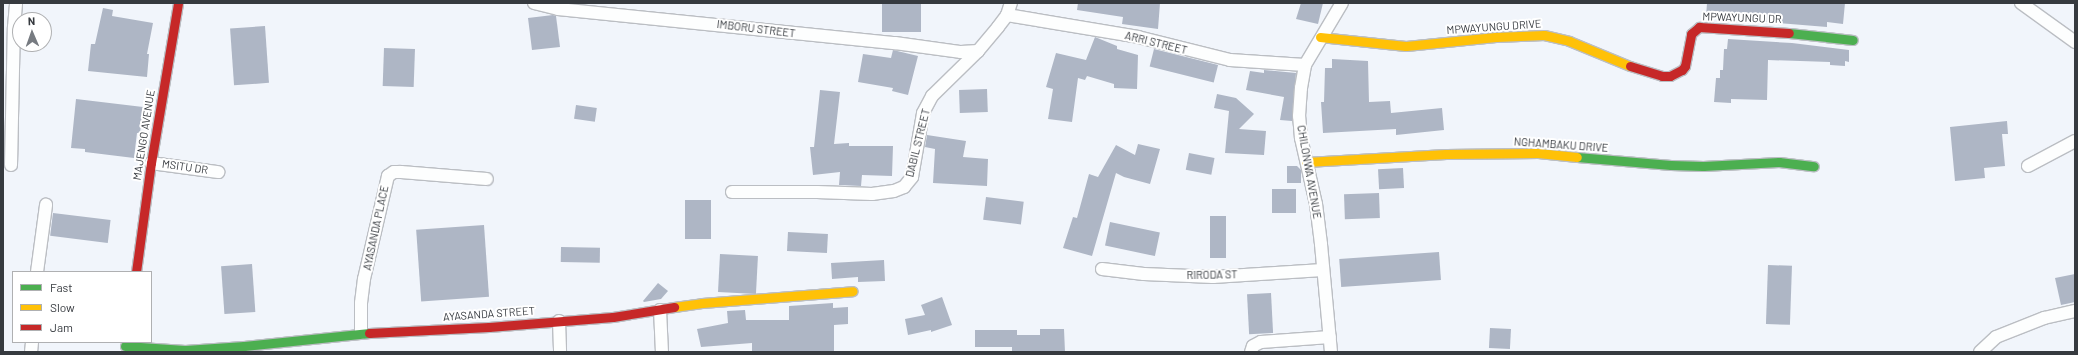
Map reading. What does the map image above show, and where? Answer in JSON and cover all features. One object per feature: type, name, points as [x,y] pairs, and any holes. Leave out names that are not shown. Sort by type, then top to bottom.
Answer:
[{"type":"street","points":[[11,165],[7,129],[16,3]]},
{"type":"street","name":"MAJENGO AVENUE","points":[[136,271],[151,163],[178,3]]},
{"type":"street","name":"IMBORU STREET","points":[[534,3],[558,9],[895,43],[962,52],[978,51]]},
{"type":"street","name":"DABIL STREET","points":[[732,192],[817,192],[872,194],[894,191],[904,187],[912,177],[923,113],[932,96],[978,51],[1007,15],[1011,3]]},
{"type":"street","name":"CHILONWA AVENUE","points":[[1331,352],[1316,204],[1301,138],[1299,116],[1301,88],[1305,65],[1320,37],[1342,3]]},
{"type":"street","points":[[2021,3],[2075,42]]},
{"type":"street","name":"ARRI STREET","points":[[1007,15],[1138,37],[1230,60],[1305,65]]},
{"type":"street","name":"MPWAYUNGU DR","points":[[1662,76],[1670,76],[1682,70],[1685,66],[1691,34],[1699,28],[1793,33],[1852,40]]},
{"type":"street","name":"MPWAYUNGU DRIVE","points":[[1320,37],[1406,46],[1496,37],[1544,35],[1569,41],[1642,71],[1662,76]]},
{"type":"street","points":[[2028,166],[2075,141]]},
{"type":"street","name":"NGHAMBAKU DRIVE","points":[[1306,162],[1446,154],[1538,153],[1671,165],[1703,166],[1778,162],[1814,166]]},
{"type":"street","name":"MSITU DR","points":[[151,163],[218,172]]},
{"type":"street","name":"AYASANDA PLACE","points":[[361,333],[361,303],[364,279],[388,176],[394,172],[401,172],[487,179]]},
{"type":"street","points":[[37,271],[46,205]]},
{"type":"street","name":"RIRODA ST","points":[[1102,269],[1144,274],[1213,277],[1323,270]]},
{"type":"street","name":"AYASANDA STREET","points":[[125,347],[185,350],[244,346],[361,333],[489,327],[559,321],[613,316],[702,303],[853,291]]},
{"type":"street","points":[[660,310],[662,352]]},
{"type":"street","points":[[1980,352],[1996,337],[2044,318],[2075,311]]},
{"type":"street","points":[[559,321],[560,352]]},
{"type":"street","points":[[1251,352],[1254,346],[1261,342],[1330,337]]},
{"type":"building","points":[[882,3],[921,3],[921,32],[882,32]]},
{"type":"building","points":[[1078,3],[1160,3],[1158,29],[1122,24],[1123,17],[1077,10]]},
{"type":"building","points":[[1301,3],[1323,3],[1318,24],[1296,19]]},
{"type":"building","points":[[1707,3],[1845,3],[1843,24],[1827,22],[1827,27],[1706,17]]},
{"type":"building","points":[[103,8],[113,10],[112,16],[153,23],[147,54],[149,54],[147,77],[88,71],[91,44],[95,44]]},
{"type":"building","points":[[553,15],[556,16],[560,47],[532,50],[528,18]]},
{"type":"building","points":[[265,26],[269,83],[234,85],[230,28]]},
{"type":"building","points":[[1095,37],[1117,46],[1117,49],[1138,55],[1137,89],[1114,88],[1114,84],[1087,76],[1085,80],[1078,78],[1072,122],[1048,119],[1053,89],[1046,87],[1056,53],[1086,60]]},
{"type":"building","points":[[1728,39],[1792,43],[1849,50],[1849,62],[1845,61],[1845,66],[1830,65],[1830,62],[1768,60],[1767,100],[1731,99],[1731,103],[1714,102],[1716,78],[1720,78],[1720,70],[1723,70],[1724,49],[1727,49]]},
{"type":"building","points":[[384,48],[415,49],[414,87],[383,86]]},
{"type":"building","points":[[1154,49],[1218,65],[1214,82],[1150,66]]},
{"type":"building","points":[[893,50],[918,56],[908,95],[892,91],[893,88],[858,82],[863,54],[891,58]]},
{"type":"building","points":[[1332,59],[1368,61],[1369,102],[1390,101],[1391,113],[1442,108],[1444,130],[1396,135],[1396,129],[1323,133],[1321,102],[1324,102],[1325,68],[1332,68]]},
{"type":"building","points":[[1264,70],[1296,73],[1292,121],[1280,120],[1284,97],[1246,90],[1250,71],[1264,73]]},
{"type":"building","points":[[987,89],[988,112],[960,113],[959,90]]},
{"type":"building","points":[[820,90],[840,92],[834,144],[849,143],[849,146],[893,146],[892,176],[862,175],[861,186],[839,185],[840,172],[813,175],[810,147],[814,147]]},
{"type":"building","points":[[1217,94],[1236,98],[1254,114],[1239,129],[1266,131],[1264,155],[1225,153],[1229,111],[1214,108]]},
{"type":"building","points":[[76,99],[143,107],[140,133],[137,133],[134,158],[85,152],[85,149],[71,148]]},
{"type":"building","points":[[576,105],[597,108],[595,122],[574,119]]},
{"type":"building","points":[[2007,121],[2008,134],[2002,134],[2005,166],[1984,168],[1985,178],[1955,181],[1950,127]]},
{"type":"building","points":[[927,135],[966,141],[963,157],[988,159],[987,186],[933,183],[935,149],[925,147]]},
{"type":"building","points":[[1138,144],[1160,149],[1150,184],[1124,177],[1116,173],[1092,256],[1063,248],[1073,217],[1077,218],[1089,174],[1098,177],[1116,145],[1135,155]]},
{"type":"building","points":[[1189,153],[1215,158],[1211,175],[1186,170]]},
{"type":"building","points":[[1287,166],[1297,166],[1301,170],[1301,183],[1287,183]]},
{"type":"building","points":[[1403,168],[1404,188],[1379,189],[1378,169]]},
{"type":"building","points":[[1272,189],[1296,189],[1296,213],[1272,213]]},
{"type":"building","points":[[1379,193],[1380,218],[1345,219],[1344,194]]},
{"type":"building","points":[[986,197],[1024,202],[1021,224],[983,220]]},
{"type":"building","points":[[685,200],[711,200],[711,239],[685,239]]},
{"type":"building","points":[[53,213],[111,220],[108,243],[50,236]]},
{"type":"building","points":[[1210,216],[1226,216],[1226,258],[1210,258]]},
{"type":"building","points":[[1110,222],[1160,233],[1155,256],[1105,245]]},
{"type":"building","points":[[484,225],[489,297],[421,302],[416,230]]},
{"type":"building","points":[[788,232],[828,234],[827,253],[787,251]]},
{"type":"building","points":[[561,247],[600,248],[600,263],[561,262]]},
{"type":"building","points":[[1439,252],[1441,280],[1341,287],[1339,259]]},
{"type":"building","points":[[720,254],[758,256],[756,294],[718,292]]},
{"type":"building","points":[[884,260],[885,281],[858,282],[858,277],[832,279],[831,263]]},
{"type":"building","points":[[252,264],[255,312],[224,314],[221,266]]},
{"type":"building","points":[[1768,265],[1792,266],[1790,325],[1766,324]]},
{"type":"building","points":[[2075,274],[2075,302],[2061,305],[2055,278]]},
{"type":"building","points":[[658,283],[668,291],[661,299],[644,302],[643,301]]},
{"type":"building","points":[[1271,293],[1273,333],[1249,334],[1247,294]]},
{"type":"building","points":[[942,297],[952,325],[931,332],[931,330],[908,335],[905,319],[925,315],[921,305]]},
{"type":"building","points":[[833,303],[833,308],[848,307],[848,324],[834,325],[834,352],[752,352],[752,343],[701,347],[697,329],[728,323],[727,311],[745,310],[746,320],[789,320],[789,306]]},
{"type":"building","points":[[1490,328],[1511,329],[1510,349],[1489,348]]},
{"type":"building","points":[[1040,329],[1064,329],[1065,352],[1012,352],[1012,347],[975,347],[975,330],[1017,330],[1017,335],[1040,335]]},
{"type":"traffic: fast","points":[[1789,33],[1853,40]]},
{"type":"traffic: fast","points":[[1577,157],[1671,165],[1703,166],[1779,162],[1814,166]]},
{"type":"traffic: fast","points":[[125,346],[185,350],[244,346],[369,333]]},
{"type":"traffic: slow","points":[[1320,37],[1406,46],[1496,37],[1544,35],[1569,41],[1630,66]]},
{"type":"traffic: slow","points":[[1306,162],[1446,154],[1538,153],[1577,157]]},
{"type":"traffic: slow","points":[[674,307],[702,303],[853,291]]},
{"type":"traffic: jam","points":[[136,271],[151,163],[178,3]]},
{"type":"traffic: jam","points":[[1630,66],[1662,76],[1670,76],[1682,70],[1685,66],[1691,34],[1699,27],[1789,33]]},
{"type":"traffic: jam","points":[[369,333],[489,327],[613,317],[674,307]]}]
